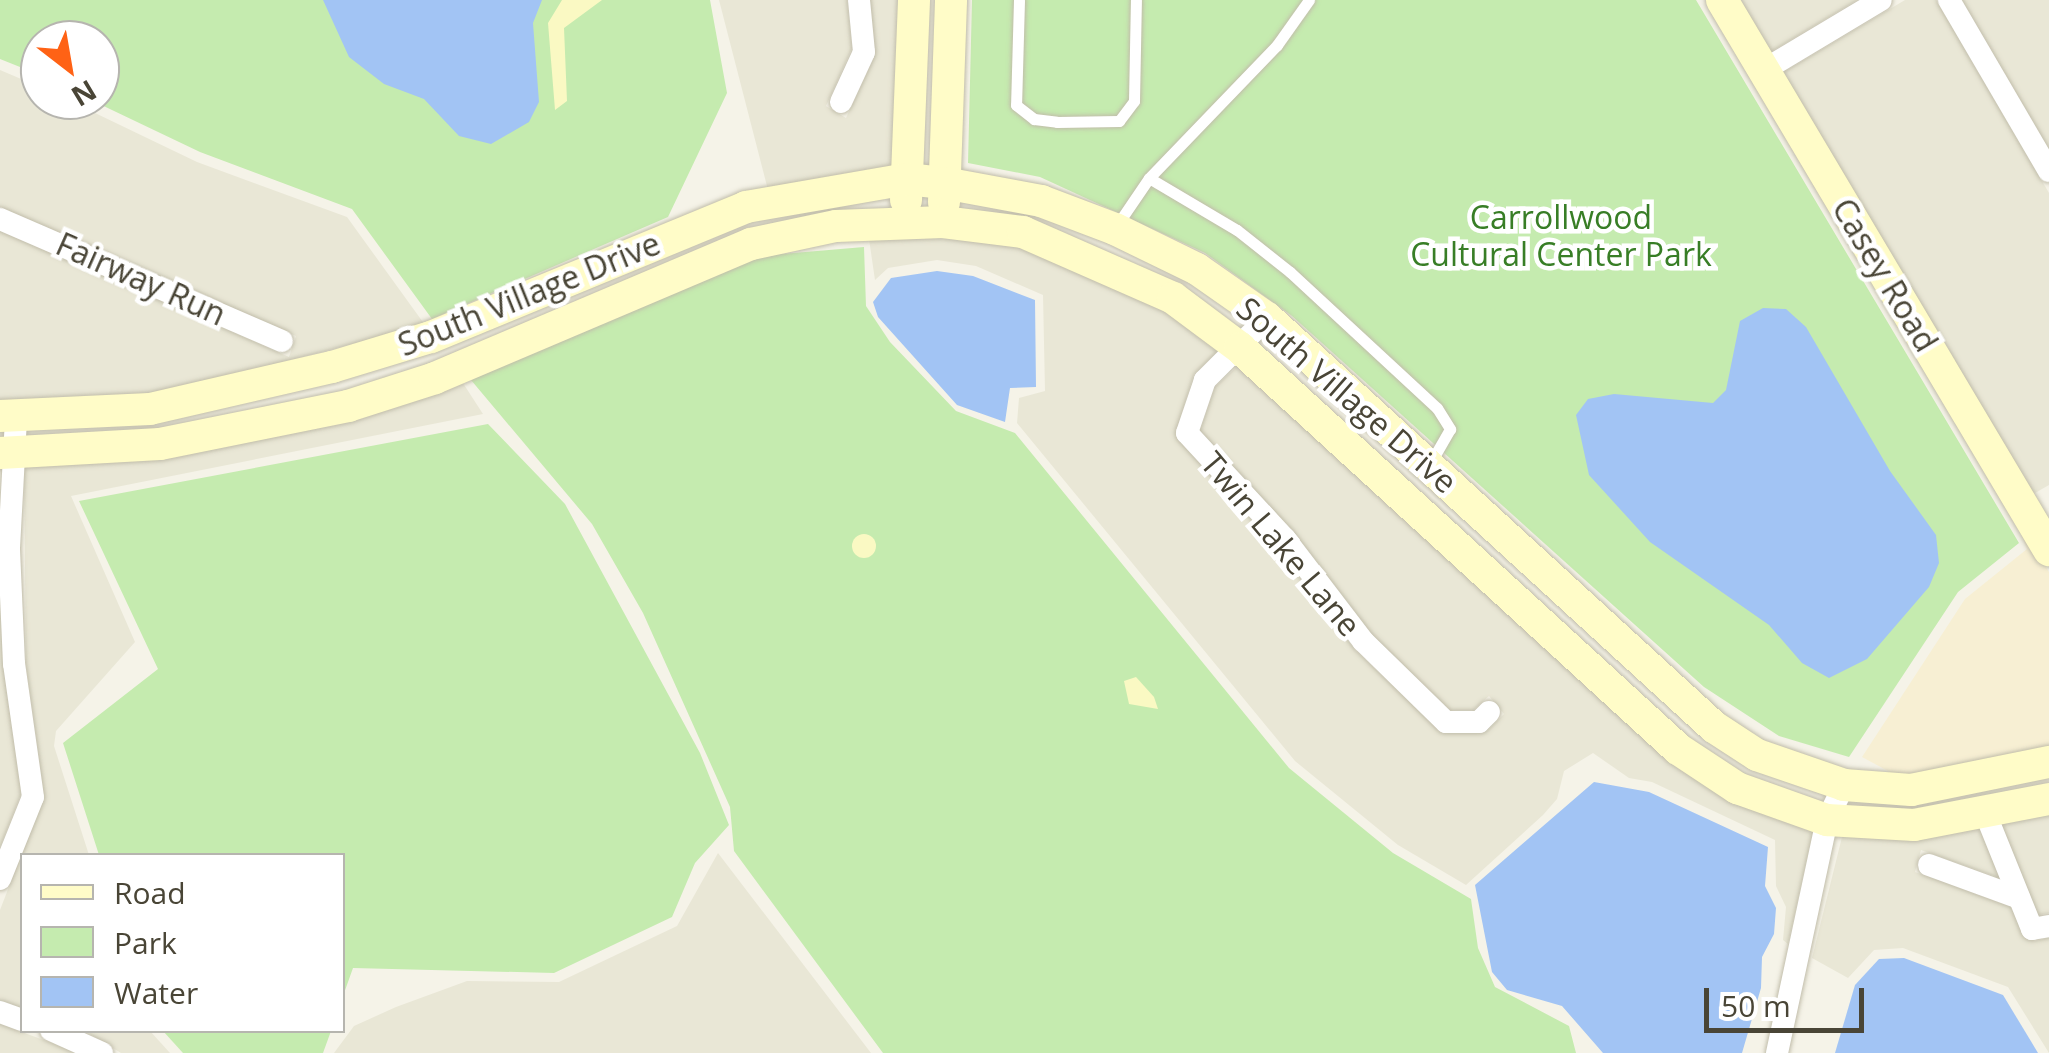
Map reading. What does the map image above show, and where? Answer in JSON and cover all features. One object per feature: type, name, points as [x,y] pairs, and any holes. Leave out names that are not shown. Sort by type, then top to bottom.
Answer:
[{"type":"street","points":[[840,102],[864,52],[859,0]]},
{"type":"street","points":[[906,222],[914,0]]},
{"type":"street","points":[[943,222],[951,0]]},
{"type":"street","name":"Casey Road","points":[[1722,0],[2049,550]]},
{"type":"street","points":[[1764,70],[1881,0]]},
{"type":"street","points":[[1949,0],[2049,172]]},
{"type":"street","name":"South Village Drive","points":[[8,417],[150,409],[332,367],[431,337],[746,208],[906,178],[944,183],[1041,201],[1115,228],[1197,269],[1267,318],[1714,727],[1784,766],[1844,784],[1911,790],[2049,762]]},
{"type":"street","name":"Fairway Run","points":[[0,219],[282,342]]},
{"type":"street","name":"South Village Drive","points":[[6,453],[160,444],[348,406],[435,378],[751,244],[836,226],[906,222],[943,222],[1023,232],[1173,298],[1240,348],[1678,749],[1736,788],[1827,820],[1914,825],[2049,799]]},
{"type":"street","name":"Twin Lake Lane","points":[[1267,318],[1205,380],[1188,433],[1285,539],[1363,642],[1446,722],[1479,722],[1489,712]]},
{"type":"street","points":[[0,878],[33,797],[14,664],[8,417]]},
{"type":"street","points":[[1777,1053],[1827,820],[1844,784]]},
{"type":"street","points":[[1986,814],[2032,929],[2049,926]]},
{"type":"street","points":[[1929,865],[2020,898]]},
{"type":"street","points":[[58,1033],[102,1053]]},
{"type":"lane","points":[[1019,0],[1016,105],[1034,120],[1057,122],[1120,121],[1134,100],[1136,0]]},
{"type":"lane","points":[[1115,228],[1149,178],[1276,46],[1310,0]]},
{"type":"lane","points":[[1149,178],[1277,262],[1446,416],[1450,429],[1429,466]]},
{"type":"shaded area","points":[[719,0],[847,0],[852,48],[826,106],[846,118],[874,58],[870,0],[903,0],[895,168],[768,190]]},
{"type":"shaded area","points":[[1735,0],[1857,0],[1767,54]]},
{"type":"shaded area","points":[[1905,0],[1936,0],[2049,193],[2049,485],[2030,496],[1779,75]]},
{"type":"shaded area","points":[[1962,0],[2049,0],[2049,150]]},
{"type":"shaded area","points":[[0,70],[20,78],[20,120],[110,120],[197,162],[347,217],[425,325],[148,397],[0,404],[0,231],[289,357],[296,336],[0,207]]},
{"type":"shaded area","points":[[907,233],[1021,244],[1168,308],[1222,348],[1194,374],[1177,428],[1180,441],[1276,546],[1355,650],[1439,730],[1487,731],[1504,714],[1489,696],[1473,710],[1450,710],[1371,634],[1200,431],[1215,387],[1241,363],[1671,758],[1814,827],[1788,944],[1783,940],[1786,907],[1776,886],[1775,840],[1652,782],[1629,778],[1593,753],[1564,771],[1557,799],[1466,885],[1398,845],[1295,761],[1017,423],[1019,398],[1045,391],[1043,295],[976,266],[937,260],[888,268],[875,280],[869,239]]},
{"type":"shaded area","points":[[461,380],[483,414],[71,496],[135,642],[56,731],[54,746],[88,853],[22,853],[44,796],[26,664],[24,465]]},
{"type":"shaded area","points":[[2011,508],[2049,572],[2049,749],[1901,778],[1862,757],[1965,599],[2027,549]]},
{"type":"shaded area","points":[[0,603],[21,794],[0,847]]},
{"type":"shaded area","points":[[2049,812],[2049,913],[2038,915],[2001,824]]},
{"type":"shaded area","points":[[1979,828],[2000,878],[1921,850],[1915,872],[2011,907],[2022,932],[2035,941],[2049,938],[2049,1053],[2008,987],[1903,948],[1874,950],[1848,978],[1812,958],[1843,833]]},
{"type":"shaded area","points":[[718,853],[871,1053],[334,1053],[354,1026],[396,1007],[467,981],[559,982],[677,926]]},
{"type":"shaded area","points":[[20,858],[20,1007],[0,1000],[0,910]]},
{"type":"shaded area","points":[[0,1024],[79,1053],[0,1053]]},
{"type":"shaded area","points":[[88,1033],[152,1033],[170,1053],[121,1053]]},
{"type":"green space","points":[[0,0],[710,0],[727,93],[668,217],[432,319],[352,209],[200,152],[120,114],[120,20],[20,20],[20,67],[0,59]]},
{"type":"green space","name":"Carrollwood Cultural Center Park","points":[[972,0],[1696,0],[2019,543],[1958,592],[1849,757],[1779,736],[1704,687],[1292,316],[1205,253],[1040,177],[968,163]]},
{"type":"green space","points":[[864,247],[866,306],[890,342],[956,411],[1015,433],[1289,768],[1393,853],[1471,899],[1478,948],[1495,987],[1569,1026],[1576,1053],[883,1053],[734,851],[730,807],[643,613],[592,524],[471,380],[727,267],[770,255]]},
{"type":"green space","points":[[488,424],[565,504],[700,753],[729,825],[695,863],[672,917],[554,973],[353,968],[345,990],[345,853],[98,853],[63,743],[158,669],[79,501]]},
{"type":"green space","points":[[165,1033],[330,1033],[323,1053],[183,1053]]},
{"type":"sand","points":[[562,0],[602,0],[564,28],[567,101],[555,110],[548,23]]},
{"type":"sand","points":[[864,534],[876,546],[864,558],[852,546]]},
{"type":"sand","points":[[1136,677],[1154,697],[1158,709],[1129,704],[1124,681]]},
{"type":"water","points":[[323,0],[542,0],[533,23],[539,102],[529,122],[491,144],[459,136],[424,99],[384,84],[349,57]]},
{"type":"water","points":[[937,271],[973,276],[1035,300],[1036,387],[1010,388],[1005,422],[957,405],[878,317],[873,302],[891,278]]},
{"type":"water","points":[[1763,308],[1786,309],[1806,327],[1890,471],[1936,535],[1939,563],[1929,587],[1867,659],[1829,678],[1802,663],[1769,625],[1650,542],[1589,475],[1576,415],[1588,399],[1614,394],[1713,403],[1726,390],[1740,321]]},
{"type":"water","points":[[1594,782],[1649,792],[1768,847],[1765,886],[1776,908],[1774,934],[1762,957],[1761,988],[1742,1053],[1603,1053],[1562,1006],[1507,990],[1492,972],[1475,885]]},
{"type":"water","points":[[1904,958],[2003,995],[2038,1053],[1835,1053],[1855,985],[1879,959]]}]
